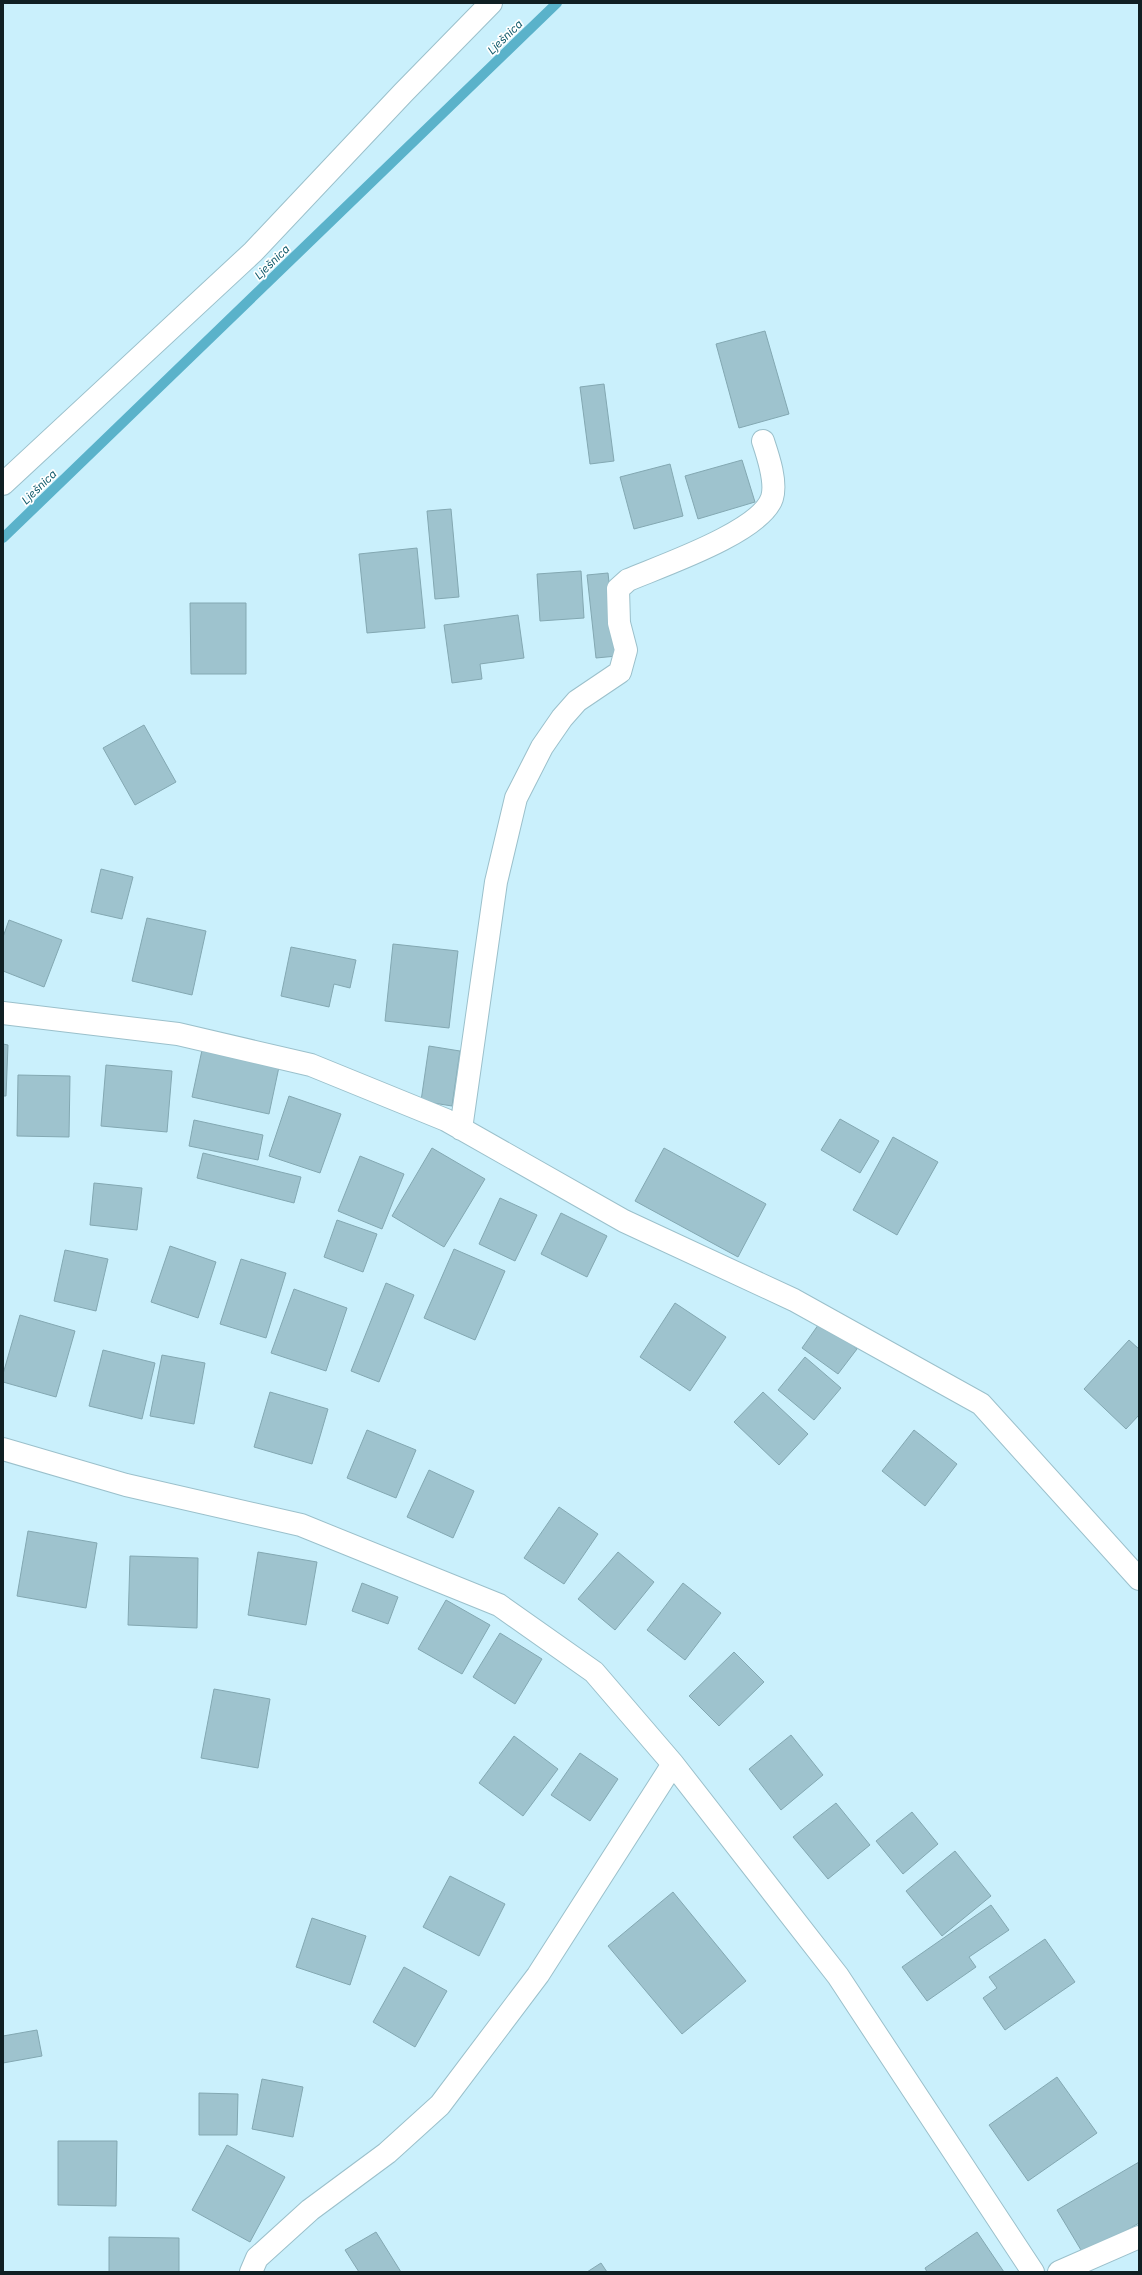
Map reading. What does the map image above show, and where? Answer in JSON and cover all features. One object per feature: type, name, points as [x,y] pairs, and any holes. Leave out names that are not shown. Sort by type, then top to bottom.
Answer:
[{"type":"street","points":[[3,484],[253,252],[403,93],[491,3]]},
{"type":"street","points":[[461,1129],[496,882],[516,798],[542,747],[562,718],[577,701],[620,672],[626,650],[619,623],[618,589],[628,580],[734,534],[763,513],[773,497],[772,468],[763,441]]},
{"type":"street","points":[[3,1013],[178,1034],[311,1065],[446,1120],[624,1221],[794,1300],[981,1404],[1139,1579]]},
{"type":"street","points":[[3,1449],[126,1485],[301,1525],[499,1605],[594,1672],[673,1764],[838,1976],[1032,2272]]},
{"type":"street","points":[[252,2272],[258,2258],[310,2210],[387,2153],[440,2105],[538,1975],[673,1764]]},
{"type":"street","points":[[1060,2272],[1139,2237]]},
{"type":"building","points":[[765,331],[789,414],[739,428],[716,344]]},
{"type":"building","points":[[604,384],[614,461],[590,464],[580,387]]},
{"type":"building","points":[[742,460],[755,502],[698,519],[685,476]]},
{"type":"building","points":[[670,464],[683,516],[634,529],[620,477]]},
{"type":"building","points":[[451,509],[459,597],[435,599],[427,511]]},
{"type":"building","points":[[417,548],[425,628],[367,633],[359,554]]},
{"type":"building","points":[[581,571],[584,618],[540,621],[537,574]]},
{"type":"building","points":[[608,573],[617,656],[596,658],[587,575]]},
{"type":"building","points":[[190,603],[246,603],[246,674],[191,674]]},
{"type":"building","points":[[518,615],[524,658],[480,664],[482,679],[452,683],[444,625]]},
{"type":"building","points":[[144,725],[176,782],[135,805],[103,748]]},
{"type":"building","points":[[101,869],[133,877],[122,919],[91,912]]},
{"type":"building","points":[[147,918],[206,931],[192,995],[132,981]]},
{"type":"building","points":[[9,920],[62,940],[44,987],[3,971],[3,937]]},
{"type":"building","points":[[393,944],[458,951],[449,1028],[385,1021]]},
{"type":"building","points":[[291,947],[356,960],[350,988],[334,984],[329,1007],[281,996]]},
{"type":"building","points":[[3,1044],[8,1045],[6,1096],[3,1096]]},
{"type":"building","points":[[429,1046],[460,1051],[452,1106],[421,1101]]},
{"type":"building","points":[[202,1050],[279,1067],[269,1114],[192,1097]]},
{"type":"building","points":[[106,1065],[172,1071],[167,1132],[101,1126]]},
{"type":"building","points":[[18,1075],[70,1076],[69,1137],[17,1136]]},
{"type":"building","points":[[289,1096],[341,1114],[320,1173],[269,1156]]},
{"type":"building","points":[[840,1119],[879,1141],[860,1173],[821,1150]]},
{"type":"building","points":[[194,1120],[263,1135],[258,1160],[189,1146]]},
{"type":"building","points":[[893,1137],[938,1162],[897,1235],[853,1210]]},
{"type":"building","points":[[432,1148],[485,1179],[444,1247],[392,1216]]},
{"type":"building","points":[[664,1148],[766,1204],[738,1257],[635,1201]]},
{"type":"building","points":[[203,1153],[301,1177],[294,1203],[197,1178]]},
{"type":"building","points":[[360,1156],[404,1174],[382,1229],[338,1211]]},
{"type":"building","points":[[94,1183],[142,1188],[137,1230],[90,1225]]},
{"type":"building","points":[[500,1198],[537,1215],[515,1261],[479,1244]]},
{"type":"building","points":[[561,1213],[607,1236],[587,1277],[541,1254]]},
{"type":"building","points":[[337,1220],[377,1234],[363,1272],[324,1257]]},
{"type":"building","points":[[170,1246],[216,1262],[198,1318],[151,1302]]},
{"type":"building","points":[[454,1249],[505,1271],[475,1340],[424,1318]]},
{"type":"building","points":[[65,1250],[108,1259],[96,1311],[54,1301]]},
{"type":"building","points":[[241,1259],[286,1273],[266,1338],[220,1324]]},
{"type":"building","points":[[386,1283],[414,1295],[379,1382],[351,1371]]},
{"type":"building","points":[[294,1289],[347,1308],[326,1371],[271,1353]]},
{"type":"building","points":[[675,1303],[726,1337],[690,1391],[640,1357]]},
{"type":"building","points":[[20,1315],[75,1331],[56,1397],[3,1382],[3,1374]]},
{"type":"building","points":[[821,1321],[857,1349],[838,1374],[802,1348]]},
{"type":"building","points":[[1129,1340],[1139,1349],[1139,1415],[1126,1429],[1084,1389]]},
{"type":"building","points":[[103,1350],[155,1363],[142,1419],[89,1406]]},
{"type":"building","points":[[162,1355],[205,1363],[194,1424],[150,1416]]},
{"type":"building","points":[[805,1357],[841,1388],[814,1420],[778,1390]]},
{"type":"building","points":[[270,1392],[328,1409],[312,1464],[254,1447]]},
{"type":"building","points":[[763,1392],[808,1434],[779,1465],[734,1422]]},
{"type":"building","points":[[367,1430],[416,1450],[396,1498],[347,1478]]},
{"type":"building","points":[[914,1430],[957,1464],[925,1506],[882,1471]]},
{"type":"building","points":[[429,1470],[474,1491],[453,1538],[407,1517]]},
{"type":"building","points":[[559,1507],[598,1534],[564,1584],[524,1558]]},
{"type":"building","points":[[28,1531],[97,1543],[86,1608],[17,1596]]},
{"type":"building","points":[[258,1552],[317,1562],[306,1625],[248,1615]]},
{"type":"building","points":[[618,1552],[654,1582],[615,1630],[578,1599]]},
{"type":"building","points":[[130,1556],[198,1558],[197,1628],[128,1625]]},
{"type":"building","points":[[362,1583],[398,1597],[388,1624],[352,1611]]},
{"type":"building","points":[[683,1583],[721,1613],[685,1660],[647,1630]]},
{"type":"building","points":[[446,1600],[490,1625],[462,1674],[418,1649]]},
{"type":"building","points":[[500,1633],[542,1659],[515,1704],[473,1677]]},
{"type":"building","points":[[734,1652],[764,1682],[719,1726],[689,1696]]},
{"type":"building","points":[[214,1689],[270,1699],[258,1768],[201,1758]]},
{"type":"building","points":[[791,1735],[823,1775],[781,1810],[749,1769]]},
{"type":"building","points":[[514,1736],[558,1769],[523,1816],[479,1783]]},
{"type":"building","points":[[580,1753],[618,1779],[590,1821],[551,1795]]},
{"type":"building","points":[[836,1803],[870,1845],[828,1879],[793,1837]]},
{"type":"building","points":[[912,1812],[938,1844],[903,1874],[876,1841]]},
{"type":"building","points":[[955,1851],[991,1896],[942,1936],[906,1891]]},
{"type":"building","points":[[450,1876],[505,1904],[479,1956],[423,1927]]},
{"type":"building","points":[[673,1892],[746,1981],[682,2034],[608,1946]]},
{"type":"building","points":[[991,1905],[1009,1930],[969,1957],[976,1967],[927,2001],[902,1967]]},
{"type":"building","points":[[312,1918],[366,1936],[350,1985],[296,1967]]},
{"type":"building","points":[[1045,1939],[1075,1982],[1005,2030],[983,1998],[997,1988],[989,1977]]},
{"type":"building","points":[[404,1967],[447,1991],[415,2047],[373,2022]]},
{"type":"building","points":[[37,2030],[42,2056],[3,2063],[3,2036]]},
{"type":"building","points":[[1057,2077],[1097,2133],[1028,2181],[989,2125]]},
{"type":"building","points":[[262,2079],[303,2087],[293,2137],[252,2129]]},
{"type":"building","points":[[199,2093],[238,2094],[237,2135],[199,2135]]},
{"type":"building","points":[[58,2141],[117,2141],[116,2206],[58,2205]]},
{"type":"building","points":[[227,2145],[285,2177],[250,2242],[192,2210]]},
{"type":"building","points":[[1139,2162],[1139,2223],[1084,2255],[1057,2210]]},
{"type":"building","points":[[376,2232],[401,2272],[359,2272],[345,2250]]},
{"type":"building","points":[[977,2232],[1004,2272],[927,2272],[925,2268]]},
{"type":"building","points":[[109,2237],[179,2238],[179,2272],[109,2272]]},
{"type":"building","points":[[601,2263],[607,2272],[587,2272]]},
{"type":"waterway","name":"Lješnica","points":[[3,538],[557,3]]}]
